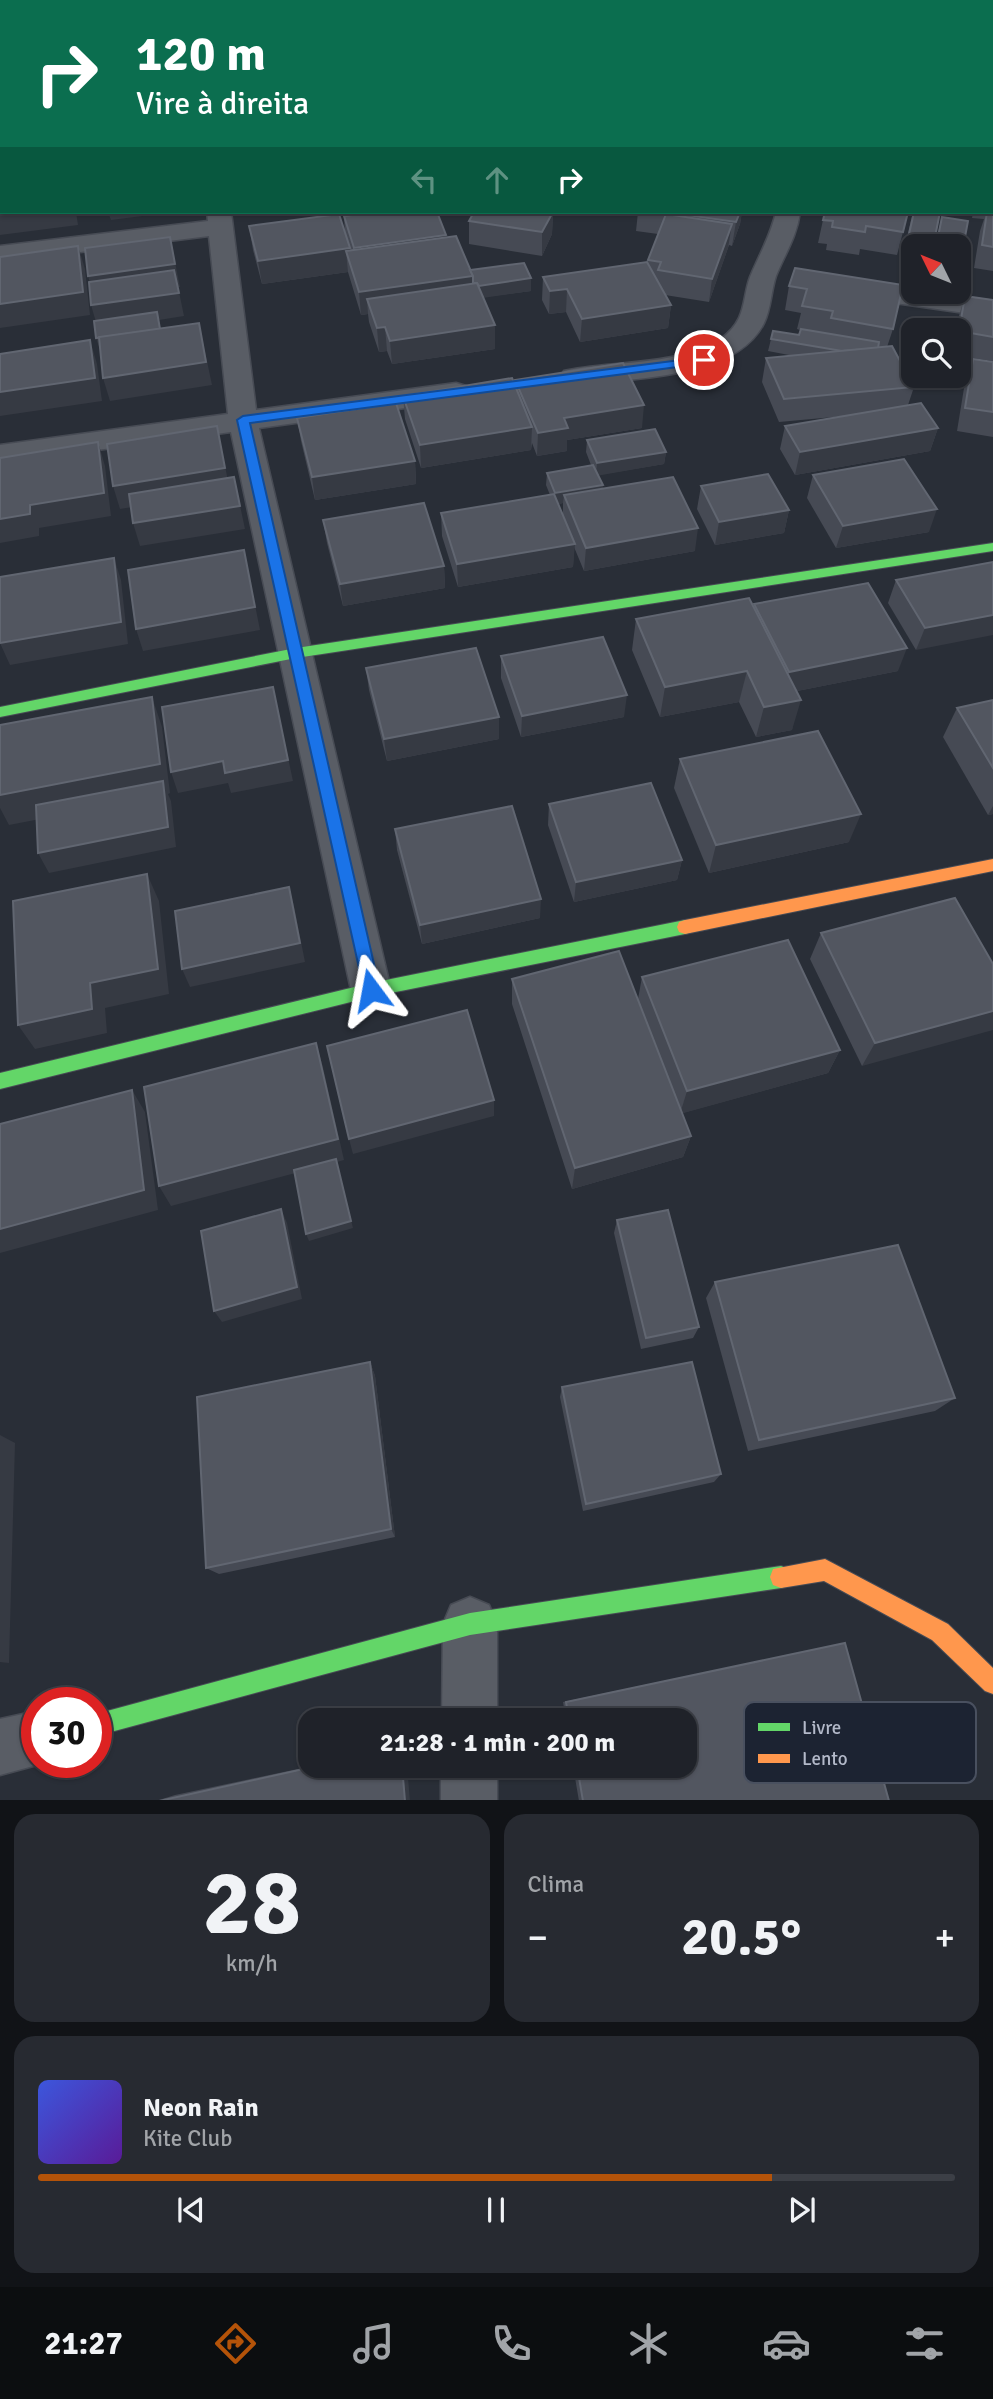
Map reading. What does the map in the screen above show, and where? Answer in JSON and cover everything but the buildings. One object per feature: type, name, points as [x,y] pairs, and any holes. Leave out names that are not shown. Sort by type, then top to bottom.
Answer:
[{"type":"street","points":[[541,381],[704,360],[729,346],[751,322],[776,279],[788,214]]},
{"type":"street","points":[[0,254],[219,219],[243,420],[371,990]]},
{"type":"street","points":[[817,285],[993,309]]},
{"type":"street","points":[[0,454],[487,388]]},
{"type":"street","points":[[0,712],[296,653],[993,547]]},
{"type":"street","points":[[0,1081],[371,990],[993,865]]},
{"type":"street","points":[[112,1721],[470,1624],[825,1570],[940,1632],[993,1684]]},
{"type":"street","points":[[470,1624],[470,1708]]},
{"type":"street","points":[[0,1747],[21,1742]]},
{"type":"street","points":[[469,1778],[469,1800]]},
{"type":"traffic: fast","points":[[0,712],[296,653],[993,547]]},
{"type":"traffic: fast","points":[[0,1081],[371,990],[685,927]]},
{"type":"traffic: fast","points":[[112,1721],[470,1624],[781,1577]]},
{"type":"traffic: slow","points":[[685,927],[993,865]]},
{"type":"traffic: slow","points":[[781,1577],[825,1570],[940,1632],[993,1683]]},
{"type":"route","points":[[371,990],[243,420],[704,360]]}]
